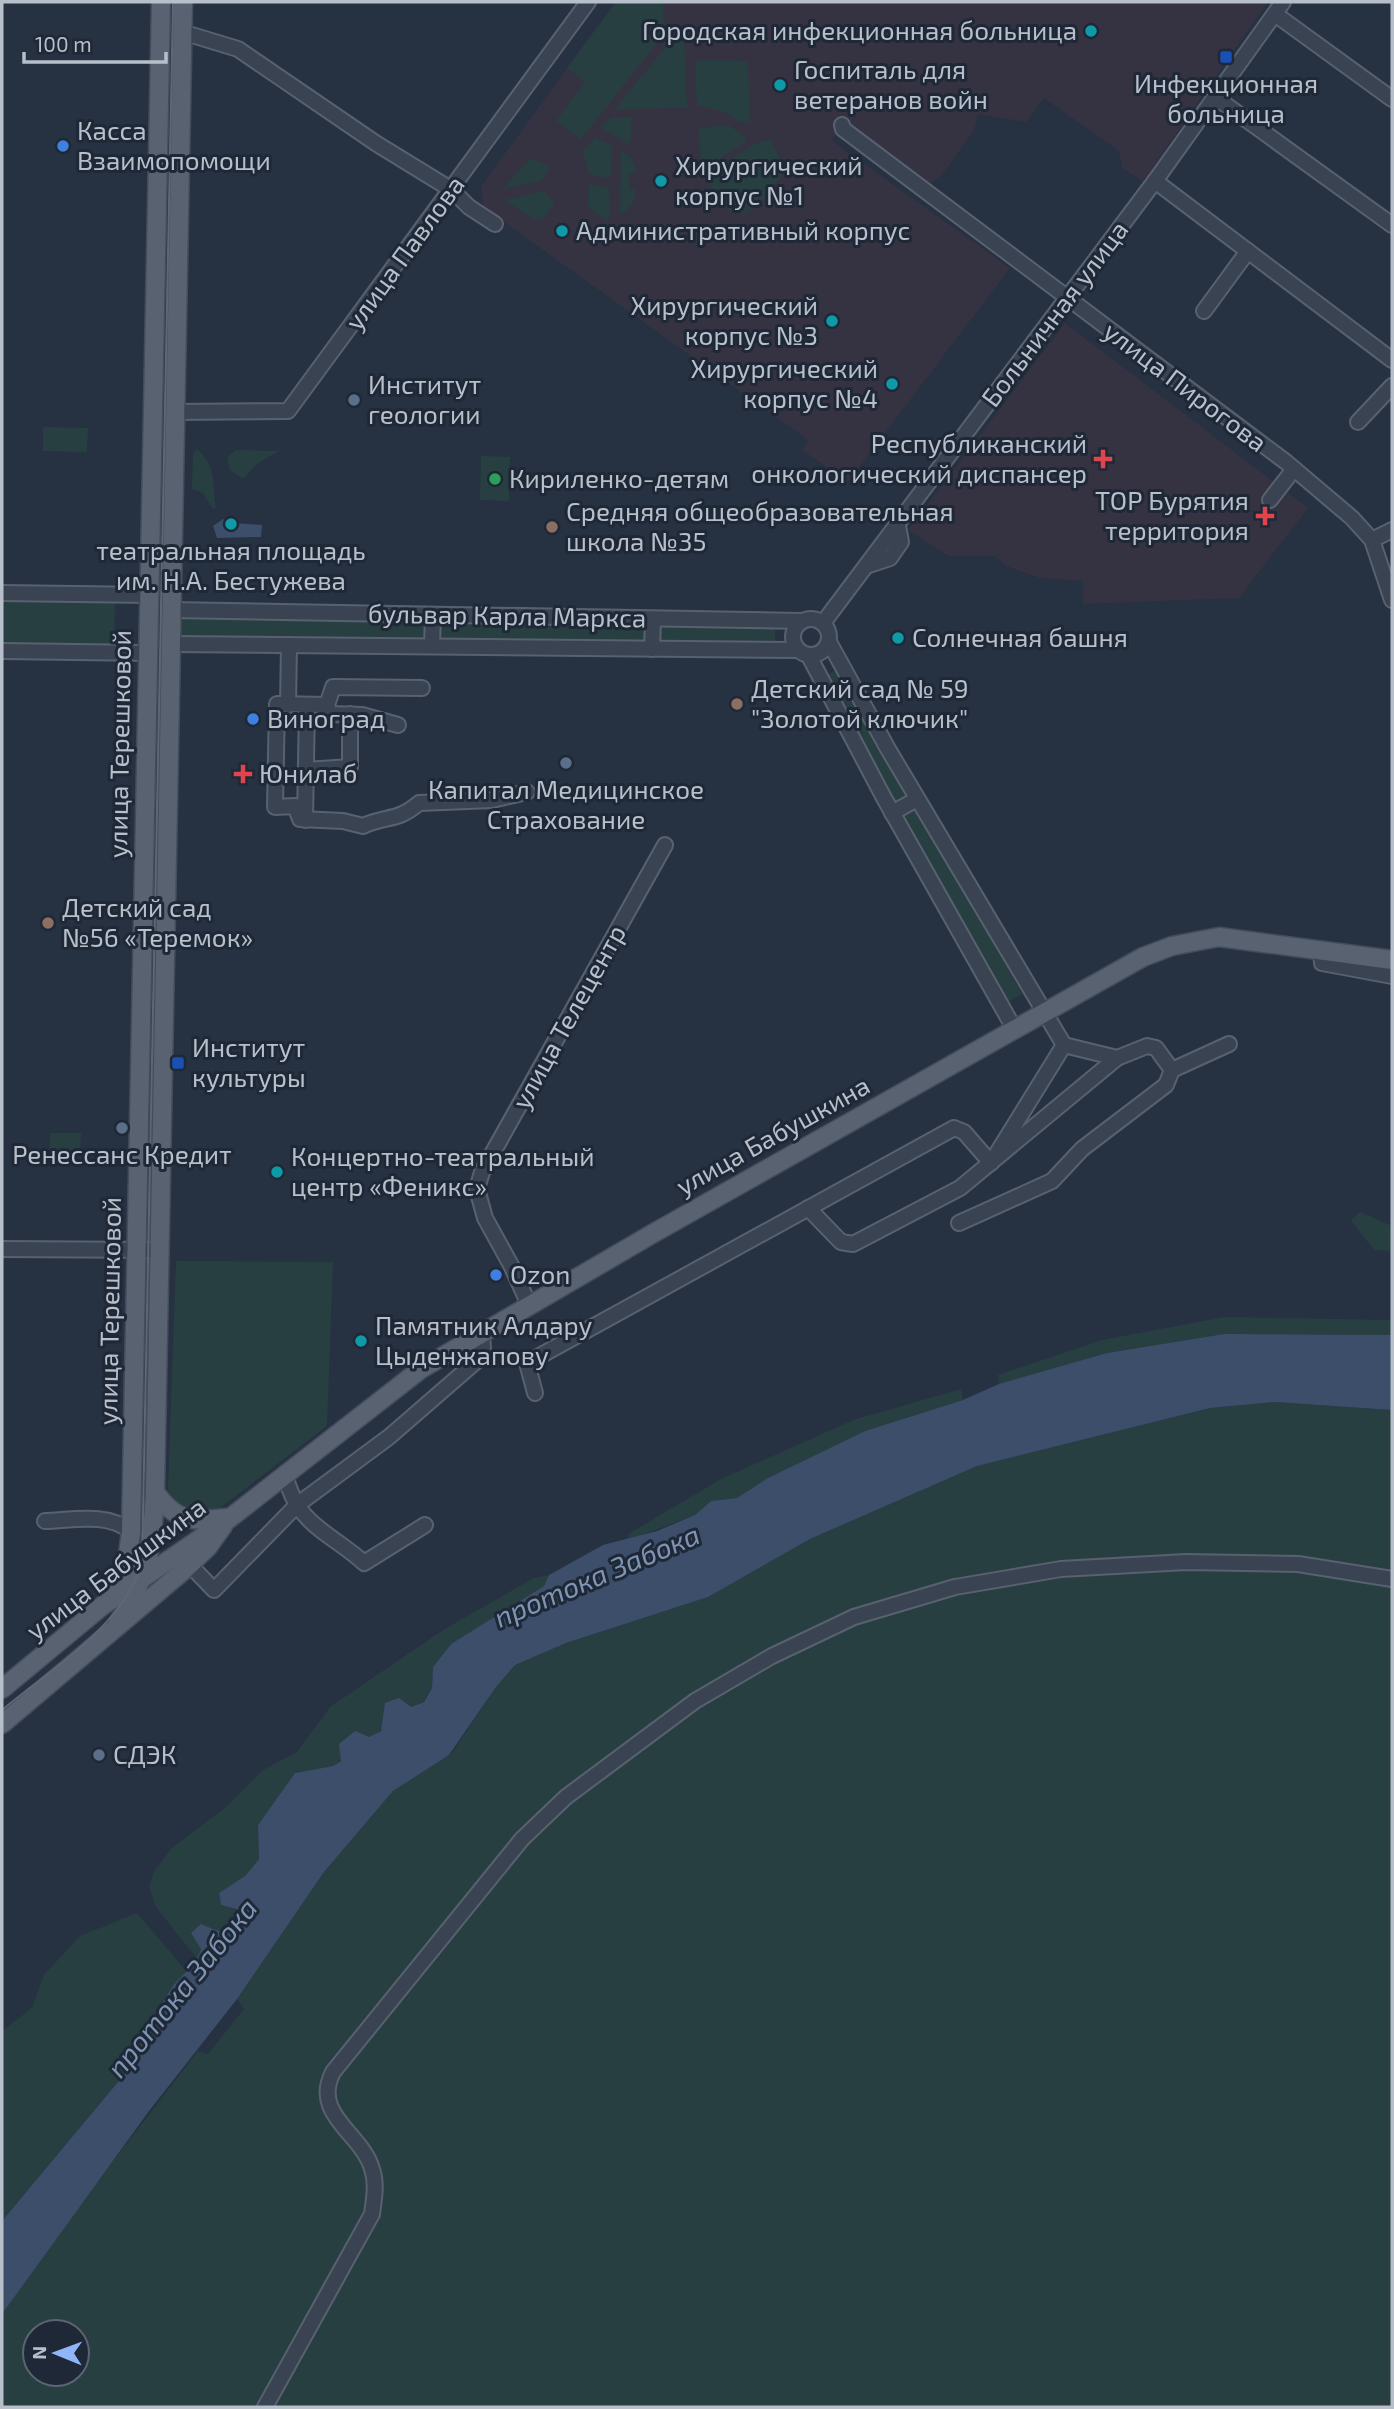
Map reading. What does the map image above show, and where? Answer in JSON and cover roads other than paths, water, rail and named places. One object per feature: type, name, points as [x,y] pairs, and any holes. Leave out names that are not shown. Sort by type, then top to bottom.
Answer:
[{"type":"main road","name":"улица Терешковой","points":[[102,1606],[123,1574],[131,1529],[161,2]]},
{"type":"main road","name":"улица Терешковой","points":[[145,1574],[152,1543],[155,1492],[173,412],[183,2]]},
{"type":"main road","points":[[153,411],[173,412]]},
{"type":"main road","name":"улица Бабушкина","points":[[2,1689],[102,1606],[230,1518],[396,1385],[529,1305],[1143,957],[1202,938],[1236,938],[1392,960]]},
{"type":"main road","points":[[155,1492],[171,1512],[183,1518],[204,1521],[230,1518]]},
{"type":"main road","name":"улица Бабушкина","points":[[2,1724],[190,1565],[230,1518]]},
{"type":"main road","points":[[131,1529],[190,1565]]},
{"type":"main road","points":[[117,1625],[145,1574]]},
{"type":"street","name":"улица Павлова","points":[[173,412],[286,412],[588,2]]},
{"type":"street","points":[[1279,8],[1392,99]]},
{"type":"street","name":"Больничная улица","points":[[823,623],[869,565],[890,558],[901,542],[898,526],[1155,181],[1279,8]]},
{"type":"street","points":[[182,32],[238,49],[377,144],[452,190],[468,207],[495,224]]},
{"type":"street","points":[[1215,97],[1392,225]]},
{"type":"street","name":"улица Пирогова","points":[[842,125],[844,130],[1040,275],[1294,469],[1352,518],[1372,540],[1392,600]]},
{"type":"street","points":[[1155,181],[1392,360]]},
{"type":"street","points":[[1204,310],[1248,251]]},
{"type":"street","points":[[1358,422],[1392,386]]},
{"type":"street","points":[[1270,500],[1294,469]]},
{"type":"street","points":[[1372,540],[1392,530]]},
{"type":"street","points":[[2,593],[149,595]]},
{"type":"street","name":"бульвар Карла Маркса","points":[[171,610],[802,621]]},
{"type":"street","points":[[432,646],[433,615]]},
{"type":"street","points":[[652,649],[653,618]]},
{"type":"street","points":[[803,653],[824,651],[829,642],[829,632],[823,623],[813,619],[802,621],[793,634],[803,653],[892,813],[1015,1030]]},
{"type":"street","points":[[829,642],[917,799],[1043,1014],[1064,1045],[1117,1058]]},
{"type":"street","name":"бульвар Карла Маркса","points":[[170,643],[803,653]]},
{"type":"street","points":[[288,705],[289,645]]},
{"type":"street","points":[[2,651],[148,653]]},
{"type":"street","points":[[398,725],[350,715],[330,714],[327,705],[332,687],[422,688]]},
{"type":"street","points":[[327,705],[277,704],[275,807],[363,826],[379,819],[405,815],[419,803],[492,800],[527,792]]},
{"type":"street","points":[[302,811],[307,705]]},
{"type":"street","points":[[306,770],[350,767],[350,715]]},
{"type":"street","points":[[892,813],[917,799]]},
{"type":"street","name":"улица Телецентр","points":[[529,1305],[512,1266],[485,1218],[478,1189],[482,1172],[665,845]]},
{"type":"street","points":[[1321,950],[1322,963],[1392,976]]},
{"type":"street","points":[[959,1223],[1052,1181],[1082,1149],[1166,1085],[1172,1070],[1229,1044]]},
{"type":"street","points":[[991,1163],[1064,1045]]},
{"type":"street","points":[[808,1208],[841,1242],[853,1244],[960,1188],[1117,1058],[1147,1046],[1156,1048],[1172,1070]]},
{"type":"street","points":[[535,1393],[527,1363],[954,1128],[964,1132],[991,1163]]},
{"type":"street","points":[[2,1249],[158,1250]]},
{"type":"street","points":[[190,1565],[214,1590],[297,1505],[389,1437],[480,1358],[483,1349],[482,1334]]},
{"type":"street","points":[[284,1474],[297,1505],[327,1536],[342,1542],[364,1563],[425,1525]]},
{"type":"street","points":[[45,1521],[109,1521],[122,1523],[131,1529]]},
{"type":"street","points":[[265,2407],[372,2214],[375,2191],[372,2167],[328,2103],[326,2087],[333,2072],[522,1839],[566,1797],[695,1701],[772,1656],[854,1616],[955,1587],[1061,1569],[1186,1562],[1298,1564],[1392,1579]]},
{"type":"water","points":[[223,519],[231,523],[262,525],[261,537],[217,538],[213,526]]},
{"type":"water","name":"протока Забока","points":[[1224,1334],[1392,1335],[1392,1410],[1275,1402],[1210,1408],[977,1466],[810,1539],[708,1597],[566,1643],[515,1665],[496,1687],[449,1755],[393,1791],[324,1872],[237,1999],[149,2111],[2,2314],[2,2221],[133,2064],[160,2007],[198,1956],[201,1949],[191,1933],[201,1924],[226,1932],[249,1921],[244,1911],[221,1905],[219,1893],[245,1876],[259,1859],[258,1825],[295,1773],[333,1766],[341,1761],[339,1744],[355,1731],[369,1737],[381,1731],[385,1703],[399,1698],[411,1707],[424,1702],[432,1688],[433,1667],[451,1644],[544,1586],[549,1575],[603,1545],[657,1531],[695,1515],[711,1501],[737,1498],[768,1478],[865,1431],[963,1400],[999,1384],[1107,1353]]},
{"type":"tram line","points":[[2,1710],[102,1627],[132,1587],[142,1564],[173,2]]},
{"type":"place","name":"Городская инфекционная больница","points":[[1091,31]]},
{"type":"place","name":"Инфекционная больница","points":[[1226,57]]},
{"type":"place","name":"Госпиталь для ветеранов войн","points":[[780,85]]},
{"type":"place","name":"Касса Взаимопомощи","points":[[63,146]]},
{"type":"place","name":"Хирургический корпус №1","points":[[661,181]]},
{"type":"place","name":"Административный корпус","points":[[562,231]]},
{"type":"place","name":"Хирургический корпус №3","points":[[832,321]]},
{"type":"place","name":"Хирургический корпус №4","points":[[892,384]]},
{"type":"place","name":"Институт геологии","points":[[354,400]]},
{"type":"place","name":"Республиканский онкологический диспансер","points":[[1103,459]]},
{"type":"place","name":"Кириленко-детям","points":[[495,479]]},
{"type":"place","name":"ТОР Бурятия территория","points":[[1265,516]]},
{"type":"place","name":"театральная площадь им. Н.А. Бестужева","points":[[231,524]]},
{"type":"place","name":"Средняя общеобразовательная школа №35","points":[[552,527]]},
{"type":"place","name":"Солнечная башня","points":[[898,638]]},
{"type":"place","name":"Детский сад № 59 \"Золотой ключик\"","points":[[737,704]]},
{"type":"place","name":"Виноград","points":[[253,719]]},
{"type":"place","name":"Капитал Медицинское Страхование","points":[[566,763]]},
{"type":"place","name":"Юнилаб","points":[[243,774]]},
{"type":"place","name":"Детский сад №56 «Теремок»","points":[[48,923]]},
{"type":"place","name":"Институт культуры","points":[[178,1063]]},
{"type":"place","name":"Ренессанс Кредит","points":[[122,1128]]},
{"type":"place","name":"Концертно-театральный центр «Феникс»","points":[[277,1172]]},
{"type":"place","name":"Ozon","points":[[496,1275]]},
{"type":"place","name":"Памятник Алдару Цыденжапову","points":[[361,1341]]},
{"type":"place","name":"СДЭК","points":[[99,1755]]}]
